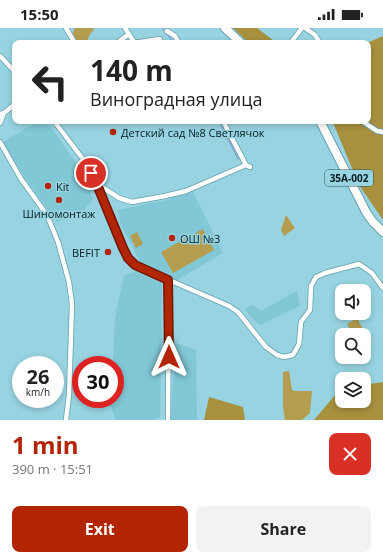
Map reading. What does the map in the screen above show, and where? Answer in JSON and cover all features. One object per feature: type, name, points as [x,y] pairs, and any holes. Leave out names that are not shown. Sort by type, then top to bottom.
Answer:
[{"type":"highway","points":[[225,28],[238,40]]},
{"type":"highway","name":"35А-002","points":[[322,124],[366,212],[383,232]]},
{"type":"street","points":[[125,28],[132,40]]},
{"type":"street","points":[[293,40],[302,28]]},
{"type":"street","points":[[305,28],[315,35],[318,40]]},
{"type":"street","points":[[67,30],[73,40]]},
{"type":"street","points":[[167,31],[175,36],[177,40]]},
{"type":"street","points":[[121,40],[129,34]]},
{"type":"street","points":[[0,56],[12,69]]},
{"type":"street","points":[[0,123],[2,114],[12,106]]},
{"type":"street","points":[[56,124],[86,163],[97,184],[128,258],[135,265],[229,306],[238,312],[266,346],[277,354],[284,357],[293,355],[299,344],[301,322],[310,310],[311,286],[316,278],[325,273],[359,264],[372,273],[383,288]]},
{"type":"street","points":[[97,184],[119,198],[132,202],[186,191],[238,167],[248,166],[225,124]]},
{"type":"street","points":[[366,124],[373,129],[383,132]]},
{"type":"street","points":[[0,142],[21,179],[47,215],[58,242],[69,282],[72,304],[69,395],[66,420]]},
{"type":"street","points":[[168,280],[168,420]]},
{"type":"shaded area","points":[[75,28],[93,28],[94,30],[87,40],[76,40],[72,35]]},
{"type":"shaded area","points":[[233,28],[257,28],[273,40],[246,40]]},
{"type":"shaded area","points":[[383,36],[383,220],[359,185],[333,124],[371,124],[371,41]]},
{"type":"shaded area","points":[[33,124],[49,124],[76,163],[93,199],[82,213],[57,222],[27,181],[3,142]]},
{"type":"shaded area","name":"ОШ №3","points":[[192,190],[223,253],[177,280],[142,265],[120,223],[118,210],[166,200]]},
{"type":"shaded area","points":[[286,215],[295,228],[284,236],[281,230]]},
{"type":"shaded area","points":[[203,229],[214,250],[173,273],[161,252]]},
{"type":"shaded area","points":[[137,232],[143,244],[136,248],[130,236]]},
{"type":"shaded area","points":[[135,271],[162,284],[160,417],[152,420],[116,420],[111,408],[124,408],[124,356],[113,356],[115,317],[124,276]]},
{"type":"shaded area","points":[[297,291],[300,306],[260,325],[245,309],[253,305],[261,311]]},
{"type":"shaded area","points":[[354,320],[358,320],[362,328],[349,328],[347,324]]},
{"type":"shaded area","points":[[175,343],[196,350],[197,420],[171,420]]},
{"type":"shaded area","points":[[289,371],[292,390],[312,391],[310,413],[302,420],[285,420],[283,407],[283,372]]},
{"type":"shaded area","points":[[383,382],[383,420],[314,420],[335,395],[335,408],[371,408],[371,384]]},
{"type":"shaded area","points":[[209,397],[243,407],[245,420],[204,420]]},
{"type":"waterway","points":[[162,28],[172,40]]},
{"type":"waterway","points":[[220,124],[238,159]]},
{"type":"place","name":"Детский сад №8 Светлячок","points":[[113,132]]},
{"type":"place","name":"Kit","points":[[48,186]]},
{"type":"place","name":"Шиномонтаж","points":[[59,200]]},
{"type":"place","name":"ОШ №3","points":[[172,238]]},
{"type":"place","name":"BEFIT","points":[[108,252]]},
{"type":"route","points":[[91,173],[128,258],[135,265],[168,280],[169,357]]}]
